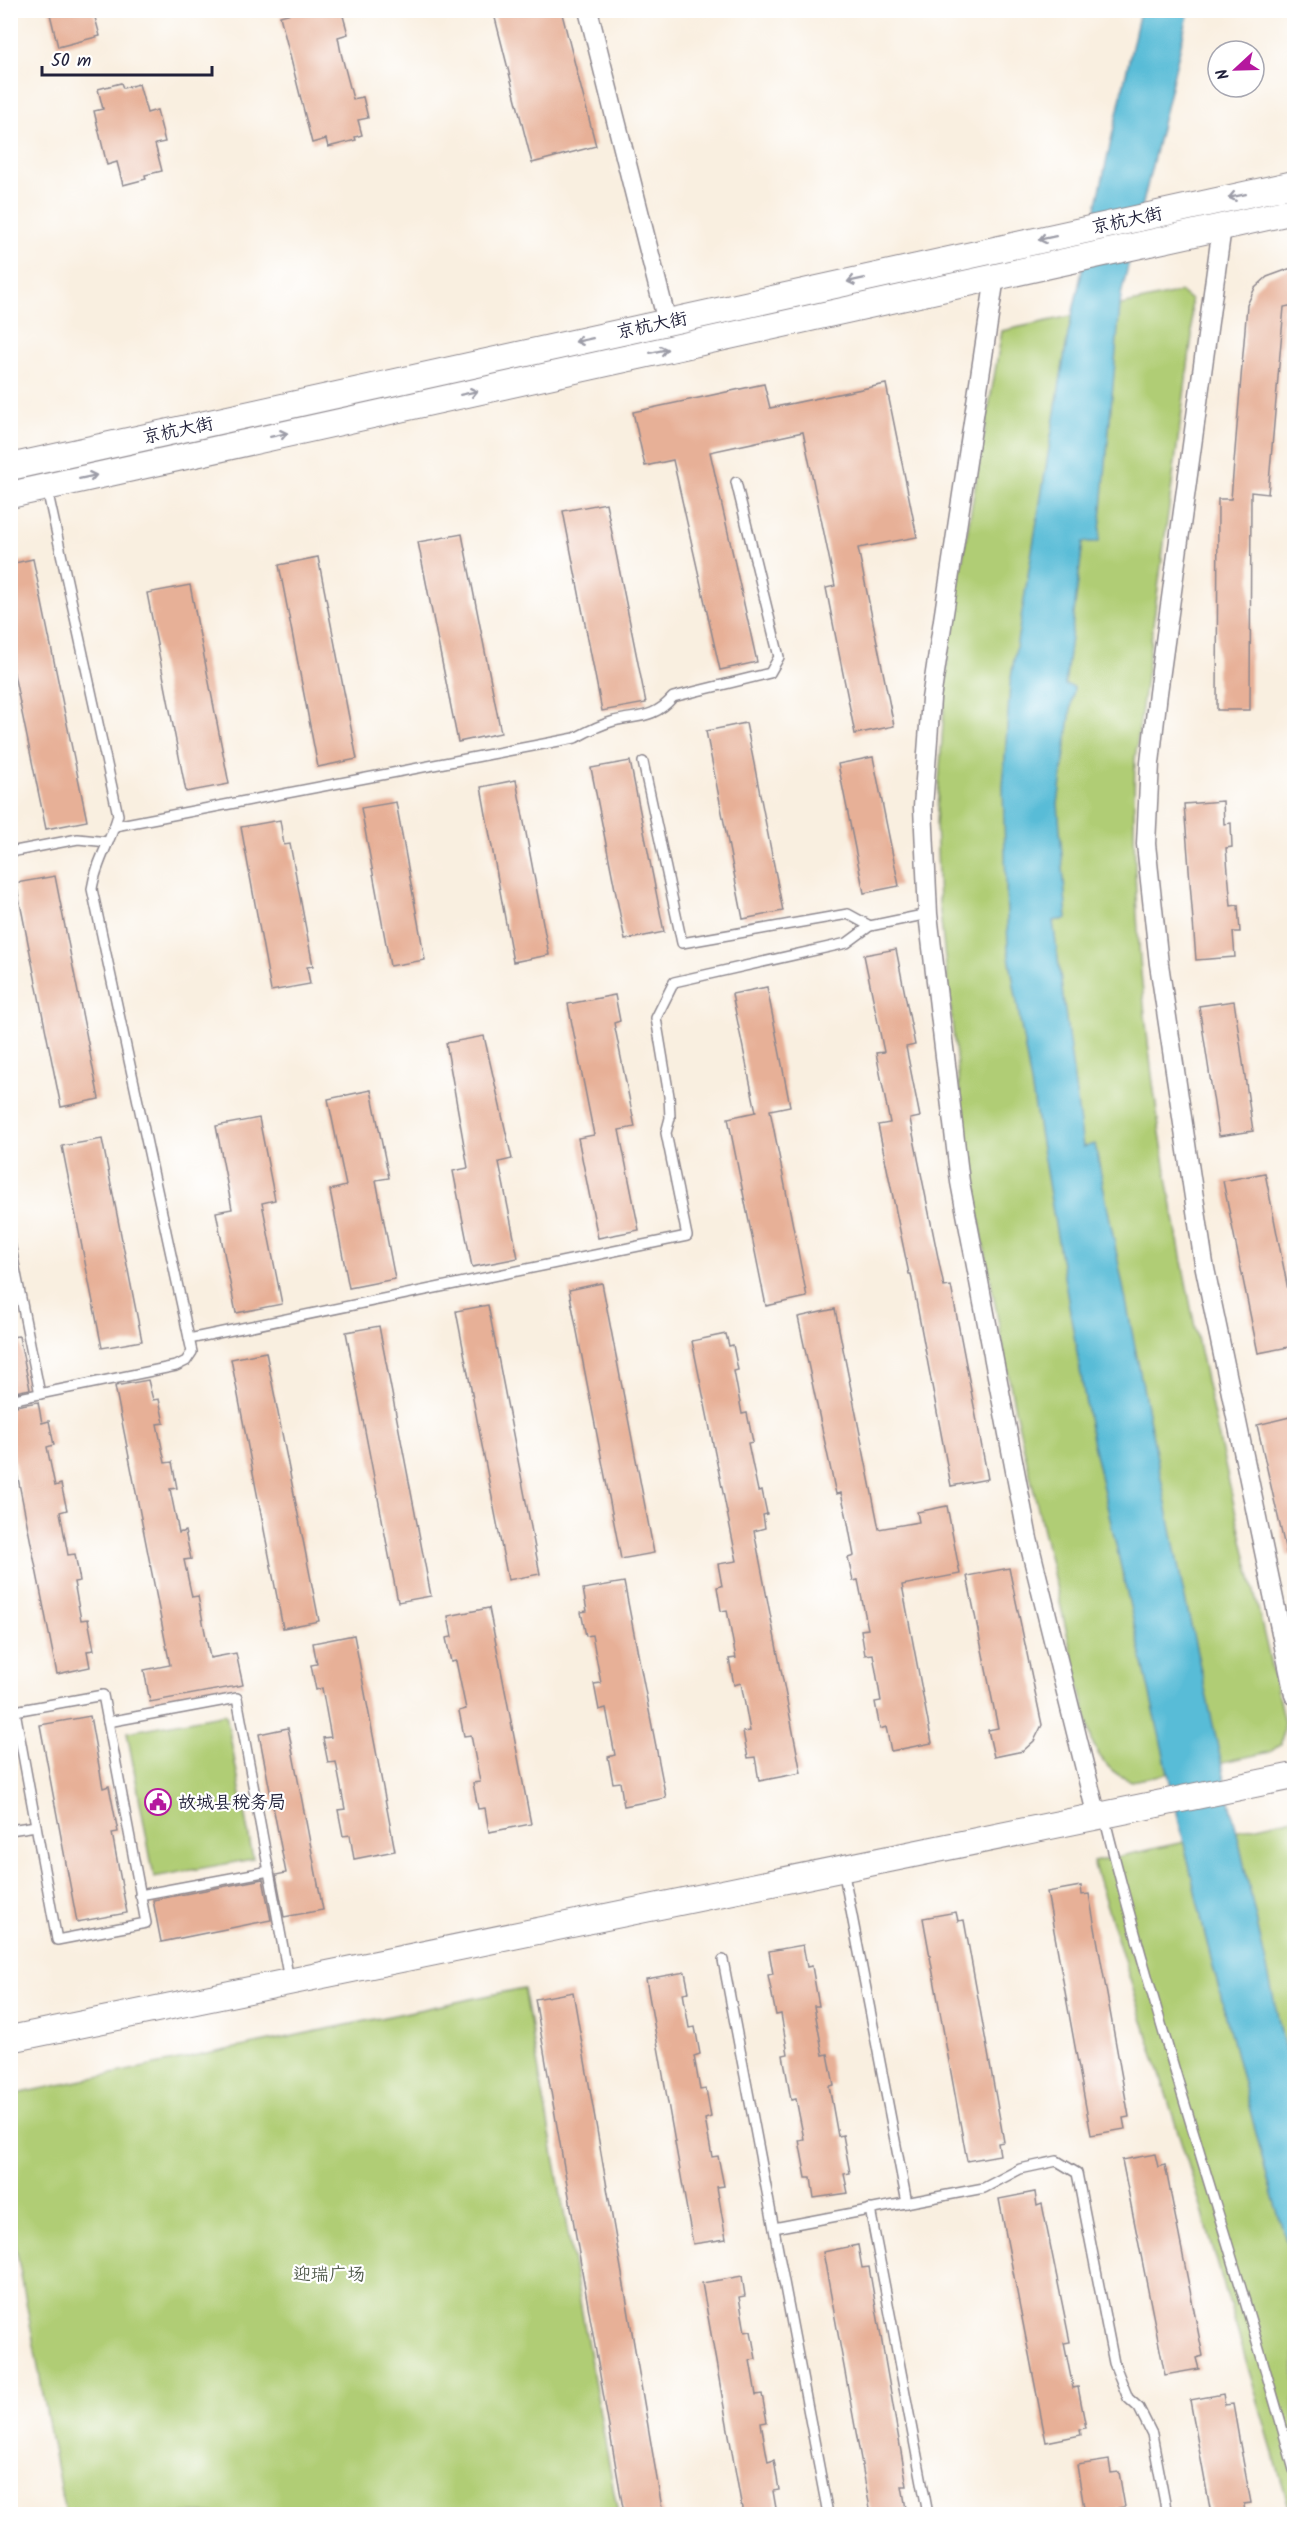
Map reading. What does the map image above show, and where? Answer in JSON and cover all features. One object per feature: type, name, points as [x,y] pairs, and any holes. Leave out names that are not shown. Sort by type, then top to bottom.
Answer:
[{"type":"main road","name":"京杭大街","points":[[10,467],[1294,184]]},
{"type":"main road","name":"京杭大街","points":[[10,495],[1294,212]]},
{"type":"main road","points":[[10,2039],[1294,1778]]},
{"type":"street","points":[[588,10],[667,321]]},
{"type":"street","points":[[1222,227],[1158,693],[1150,763],[1146,844],[1159,964],[1204,1264],[1294,1695]]},
{"type":"street","points":[[995,277],[931,699],[923,807],[928,914],[960,1182],[1028,1539],[1101,1816]]},
{"type":"lane","points":[[115,826],[575,738],[595,727],[649,715],[662,709],[673,697],[770,674],[779,657],[736,482]]},
{"type":"lane","points":[[10,1400],[176,1366],[186,1361],[192,1352],[92,889],[99,859],[118,815],[46,487]]},
{"type":"lane","points":[[643,762],[682,943],[848,914],[870,926]]},
{"type":"lane","points":[[10,852],[78,839],[108,842]]},
{"type":"lane","points":[[189,1339],[687,1236],[666,1133],[670,1118],[669,1096],[656,1018],[674,982],[847,943],[859,937],[870,926],[928,914]]},
{"type":"lane","points":[[10,1243],[40,1394]]},
{"type":"lane","points":[[103,1695],[108,1722],[146,1923],[57,1940],[15,1712],[103,1695]]},
{"type":"lane","points":[[108,1722],[237,1698],[290,1982]]},
{"type":"lane","points":[[1101,1816],[1157,2011],[1239,2273],[1294,2470]]},
{"type":"lane","points":[[10,1830],[36,1826]]},
{"type":"lane","points":[[843,1869],[907,2203]]},
{"type":"lane","points":[[140,1895],[269,1871]]},
{"type":"lane","points":[[723,1960],[828,2514]]},
{"type":"lane","points":[[774,2228],[984,2188],[1020,2169],[1057,2161],[1077,2173],[1114,2363],[1128,2398],[1139,2408],[1152,2434],[1167,2514]]},
{"type":"lane","points":[[870,2210],[928,2514]]},
{"type":"green space","points":[[1181,292],[1191,300],[1192,336],[1135,759],[1135,881],[1144,1003],[1159,1124],[1179,1244],[1229,1484],[1284,1722],[1281,1744],[1270,1752],[1132,1781],[1109,1767],[1093,1745],[1015,1410],[981,1230],[962,1111],[939,904],[936,824],[949,638],[1002,331]]},
{"type":"green space","points":[[226,1714],[253,1859],[154,1877],[127,1732]]},
{"type":"green space","points":[[1294,1818],[1294,2514],[1291,2514],[1191,2173],[1093,1862]]},
{"type":"green space","name":"迎瑞广场","points":[[524,1988],[618,2514],[65,2514],[11,2220],[11,2095]]},
{"type":"water","points":[[1140,11],[1189,11],[1121,295],[1099,542],[1083,542],[1065,685],[1074,687],[1058,804],[1067,919],[1053,921],[1083,1147],[1095,1144],[1182,1585],[1294,2090],[1294,2267],[1269,2184],[1205,1935],[1092,1440],[1008,950],[1003,787],[1010,684],[1068,334]]},
{"type":"building","points":[[49,10],[93,10],[100,36],[58,47]]},
{"type":"building","points":[[302,10],[331,10],[332,14],[342,12],[348,34],[338,37],[341,53],[353,99],[363,97],[368,118],[358,120],[362,135],[355,137],[356,140],[328,147],[326,139],[312,143],[280,16]]},
{"type":"building","points":[[493,10],[561,10],[596,146],[532,163]]},
{"type":"building","points":[[121,83],[123,88],[139,84],[147,113],[157,110],[165,142],[155,144],[162,171],[145,175],[146,179],[123,185],[117,162],[107,165],[94,111],[103,109],[98,89]]},
{"type":"building","points":[[1294,267],[1294,305],[1284,307],[1268,494],[1251,492],[1250,710],[1217,710],[1218,499],[1231,499],[1247,305],[1255,288],[1267,277]]},
{"type":"building","points":[[764,384],[770,408],[886,384],[917,537],[858,548],[894,726],[855,734],[826,588],[835,586],[803,432],[710,452],[757,662],[720,670],[673,460],[645,466],[633,412]]},
{"type":"building","points":[[606,503],[646,703],[602,711],[563,511]]},
{"type":"building","points":[[462,534],[501,733],[458,742],[418,542]]},
{"type":"building","points":[[318,557],[357,759],[318,767],[279,565]]},
{"type":"building","points":[[33,559],[87,821],[46,829],[10,655],[10,564]]},
{"type":"building","points":[[190,585],[229,784],[186,792],[147,593]]},
{"type":"building","points":[[746,723],[783,911],[743,919],[706,731]]},
{"type":"building","points":[[873,757],[899,886],[864,893],[838,764]]},
{"type":"building","points":[[630,761],[664,932],[625,940],[591,768]]},
{"type":"building","points":[[516,780],[549,955],[513,962],[481,787]]},
{"type":"building","points":[[1223,801],[1224,824],[1231,823],[1232,847],[1226,848],[1231,906],[1238,905],[1240,932],[1233,932],[1235,957],[1196,960],[1184,804]]},
{"type":"building","points":[[396,802],[425,960],[390,966],[361,808]]},
{"type":"building","points":[[280,820],[284,845],[290,844],[313,966],[307,967],[310,984],[271,991],[241,827]]},
{"type":"building","points":[[55,876],[99,1099],[61,1107],[16,883]]},
{"type":"building","points":[[896,949],[915,1045],[906,1047],[920,1117],[910,1119],[944,1287],[951,1286],[988,1479],[951,1486],[911,1274],[909,1274],[878,1125],[890,1123],[876,1053],[884,1052],[864,955]]},
{"type":"building","points":[[767,987],[790,1106],[770,1110],[807,1297],[766,1306],[728,1118],[756,1112],[732,994]]},
{"type":"building","points":[[615,995],[620,1021],[614,1023],[635,1127],[619,1130],[639,1230],[598,1238],[578,1138],[594,1135],[568,1004]]},
{"type":"building","points":[[1234,1001],[1253,1131],[1219,1136],[1199,1006]]},
{"type":"building","points":[[484,1036],[512,1159],[499,1162],[518,1258],[472,1267],[453,1171],[468,1168],[446,1043]]},
{"type":"building","points":[[371,1090],[389,1178],[376,1180],[395,1279],[349,1288],[330,1190],[346,1186],[328,1099]]},
{"type":"building","points":[[259,1118],[275,1200],[262,1203],[282,1304],[236,1313],[216,1212],[232,1209],[216,1126]]},
{"type":"building","points":[[102,1139],[142,1341],[102,1348],[62,1146]]},
{"type":"building","points":[[1265,1173],[1294,1320],[1294,1346],[1258,1353],[1223,1181]]},
{"type":"building","points":[[602,1283],[654,1553],[621,1559],[569,1290]]},
{"type":"building","points":[[488,1305],[540,1574],[508,1580],[456,1311]]},
{"type":"building","points":[[835,1309],[879,1529],[919,1522],[917,1512],[947,1506],[960,1574],[902,1585],[932,1743],[891,1751],[886,1727],[880,1729],[875,1702],[881,1701],[873,1654],[865,1655],[861,1630],[868,1629],[858,1580],[853,1581],[848,1558],[854,1556],[847,1518],[841,1493],[836,1494],[798,1317]]},
{"type":"building","points":[[379,1326],[431,1596],[398,1602],[346,1332]]},
{"type":"building","points":[[726,1334],[729,1346],[733,1345],[738,1370],[734,1371],[742,1414],[747,1413],[753,1442],[748,1443],[758,1491],[762,1490],[767,1514],[763,1515],[765,1528],[754,1531],[801,1773],[759,1781],[755,1757],[748,1758],[743,1732],[750,1731],[741,1683],[734,1685],[729,1659],[736,1658],[727,1610],[721,1611],[717,1587],[722,1586],[718,1564],[737,1561],[692,1341]]},
{"type":"building","points":[[19,1336],[30,1389],[10,1393],[10,1337]]},
{"type":"building","points":[[266,1352],[319,1621],[283,1628],[231,1359]]},
{"type":"building","points":[[148,1380],[153,1400],[159,1399],[164,1423],[157,1424],[165,1463],[172,1462],[177,1488],[170,1489],[179,1533],[185,1531],[191,1559],[184,1560],[192,1597],[198,1596],[210,1658],[236,1653],[243,1685],[150,1702],[144,1670],[170,1665],[115,1386]]},
{"type":"building","points":[[38,1402],[42,1423],[49,1421],[54,1445],[47,1447],[55,1486],[61,1484],[67,1510],[60,1512],[68,1555],[75,1554],[80,1581],[74,1582],[81,1620],[88,1619],[94,1650],[87,1651],[90,1667],[57,1674],[10,1438],[10,1407]]},
{"type":"building","points":[[1294,1416],[1294,1555],[1287,1556],[1257,1425]]},
{"type":"building","points":[[1009,1568],[1042,1725],[1034,1741],[1023,1751],[994,1757],[988,1730],[998,1728],[967,1576]]},
{"type":"building","points":[[624,1582],[666,1798],[624,1806],[620,1782],[613,1783],[608,1757],[615,1755],[606,1708],[599,1710],[594,1684],[601,1683],[592,1635],[586,1636],[581,1612],[587,1611],[583,1589]]},
{"type":"building","points":[[489,1608],[531,1824],[489,1832],[485,1808],[478,1809],[473,1783],[480,1782],[471,1735],[464,1736],[459,1711],[466,1709],[456,1661],[451,1662],[446,1638],[452,1637],[448,1616]]},
{"type":"building","points":[[354,1635],[395,1851],[354,1859],[350,1835],[343,1836],[338,1810],[345,1809],[336,1762],[328,1763],[323,1738],[331,1737],[322,1688],[316,1690],[311,1665],[317,1664],[313,1643]]},
{"type":"building","points":[[90,1716],[103,1788],[109,1786],[118,1832],[112,1833],[127,1913],[77,1922],[40,1725]]},
{"type":"building","points":[[288,1728],[323,1910],[284,1917],[276,1875],[286,1873],[259,1734]]},
{"type":"building","points":[[263,1879],[271,1920],[161,1942],[153,1900]]},
{"type":"building","points":[[1081,1886],[1082,1895],[1089,1894],[1129,2117],[1123,2118],[1125,2129],[1091,2135],[1047,1892]]},
{"type":"building","points":[[956,1912],[958,1921],[964,1920],[1004,2142],[998,2143],[1000,2155],[967,2161],[923,1918]]},
{"type":"building","points":[[803,1945],[807,1967],[812,1966],[819,2006],[814,2006],[823,2055],[828,2054],[834,2085],[829,2086],[838,2136],[843,2135],[850,2173],[844,2174],[848,2193],[814,2198],[811,2178],[806,2178],[799,2140],[804,2139],[796,2099],[791,2100],[783,2055],[788,2054],[781,2014],[776,2015],[768,1975],[773,1974],[769,1951]]},
{"type":"building","points":[[685,1972],[689,1992],[683,1993],[689,2028],[695,2027],[700,2054],[694,2056],[700,2090],[706,2089],[711,2117],[705,2119],[712,2157],[718,2156],[724,2186],[717,2187],[726,2239],[693,2244],[646,1979]]},
{"type":"building","points":[[573,1992],[663,2514],[624,2514],[535,1999]]},
{"type":"building","points":[[1155,2154],[1158,2167],[1165,2165],[1203,2356],[1196,2358],[1199,2369],[1165,2375],[1122,2160]]},
{"type":"building","points":[[1035,2192],[1037,2206],[1042,2204],[1070,2342],[1064,2343],[1073,2388],[1078,2387],[1086,2428],[1080,2429],[1081,2435],[1046,2442],[999,2199]]},
{"type":"building","points":[[858,2245],[862,2268],[869,2267],[907,2486],[902,2486],[907,2514],[871,2514],[823,2252]]},
{"type":"building","points":[[742,2276],[745,2296],[739,2297],[745,2332],[751,2331],[756,2359],[750,2360],[756,2395],[762,2394],[767,2422],[761,2423],[768,2462],[774,2460],[779,2490],[773,2491],[777,2514],[743,2514],[702,2283]]},
{"type":"building","points":[[1223,2394],[1225,2405],[1233,2404],[1251,2503],[1244,2504],[1245,2514],[1211,2514],[1190,2400]]},
{"type":"building","points":[[1109,2460],[1111,2473],[1119,2472],[1125,2507],[1118,2508],[1119,2514],[1085,2514],[1077,2465]]},
{"type":"place","name":"故城县税务局","points":[[158,1802]]}]
